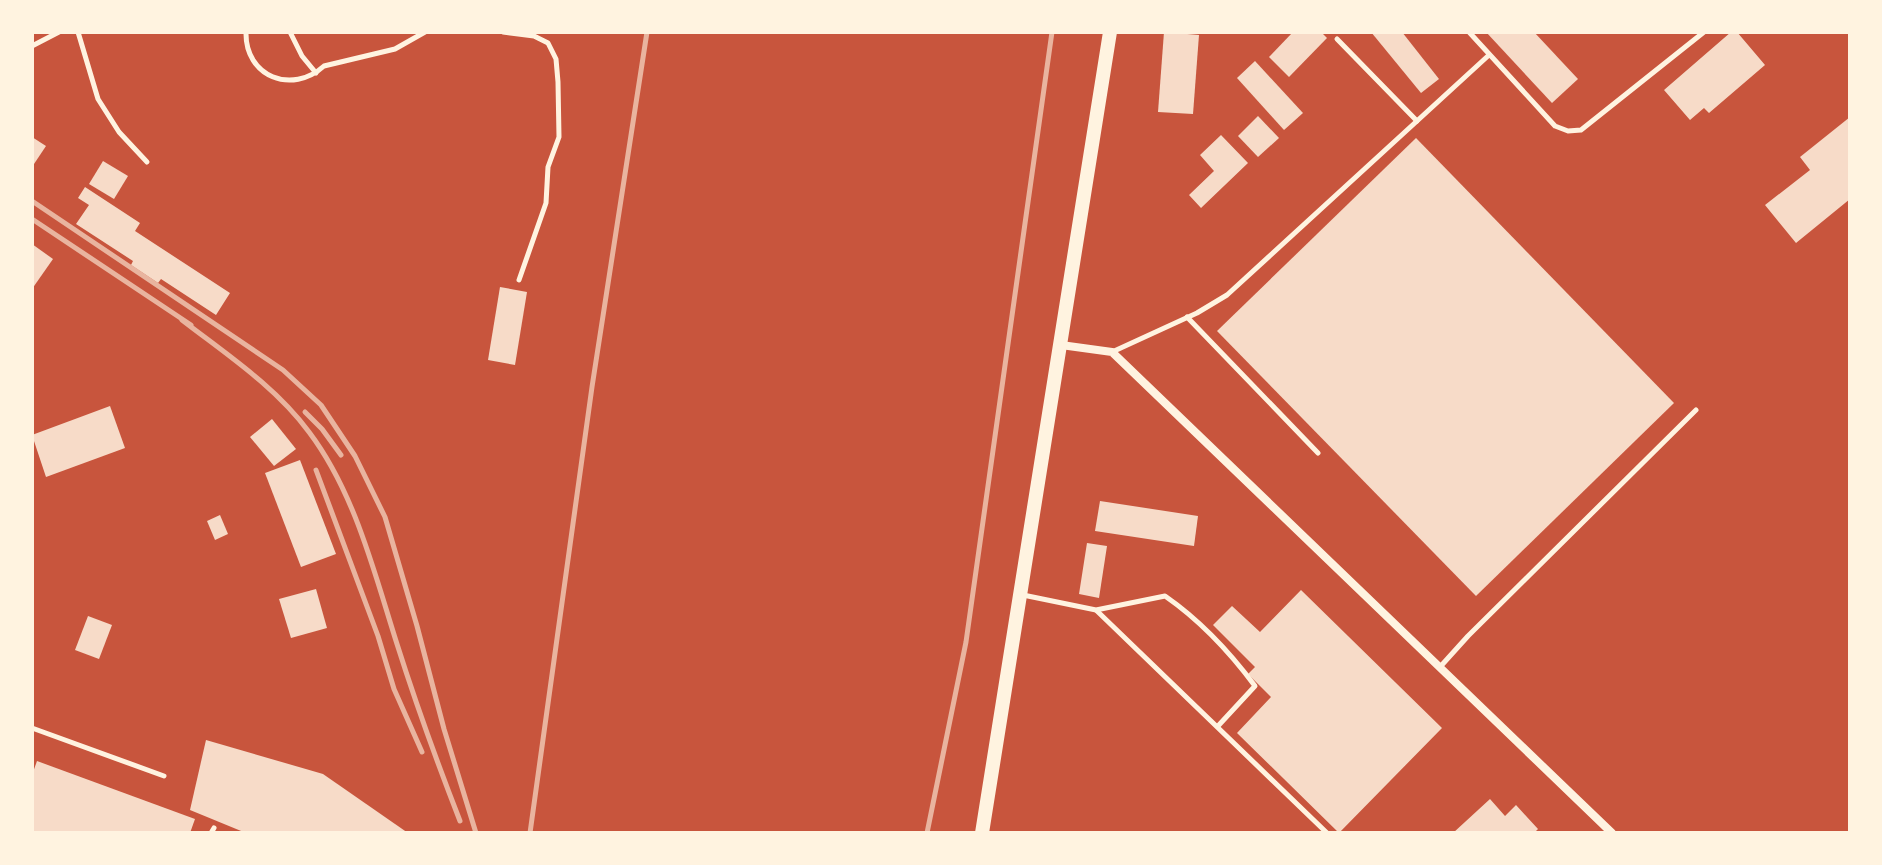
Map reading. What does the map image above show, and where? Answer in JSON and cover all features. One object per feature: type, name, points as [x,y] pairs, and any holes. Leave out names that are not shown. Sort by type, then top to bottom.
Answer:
[{"type":"street","points":[[982,833],[1110,32]]},
{"type":"street","points":[[1061,345],[1112,352],[1612,833]]},
{"type":"lane","points":[[32,46],[59,32]]},
{"type":"lane","points":[[78,32],[98,99],[119,132],[147,162]]},
{"type":"lane","points":[[246,32],[251,57],[265,73],[285,81],[306,78],[324,66],[395,49],[425,32]]},
{"type":"lane","points":[[290,32],[302,56],[316,73]]},
{"type":"lane","points":[[503,32],[534,36],[548,43],[556,59],[558,82],[556,108],[559,137],[548,167],[546,203],[519,280]]},
{"type":"lane","points":[[1469,32],[1555,126],[1568,131],[1581,130],[1704,32]]},
{"type":"lane","points":[[1337,39],[1417,121]]},
{"type":"lane","points":[[1112,352],[1227,295],[1489,55]]},
{"type":"lane","points":[[1187,317],[1318,453]]},
{"type":"lane","points":[[1440,667],[1696,410]]},
{"type":"lane","points":[[1022,595],[1096,610],[1165,596],[1188,612],[1223,646],[1255,686],[1218,726]]},
{"type":"lane","points":[[1096,610],[1327,833]]},
{"type":"lane","points":[[32,728],[164,776]]},
{"type":"building","points":[[1164,32],[1199,35],[1193,114],[1158,112]]},
{"type":"building","points":[[1293,32],[1321,32],[1327,38],[1289,77],[1269,57]]},
{"type":"building","points":[[1371,32],[1402,32],[1439,79],[1421,93]]},
{"type":"building","points":[[1486,32],[1534,32],[1578,79],[1552,103]]},
{"type":"building","points":[[1731,32],[1737,32],[1765,65],[1709,113],[1704,108],[1690,120],[1664,90]]},
{"type":"building","points":[[1255,61],[1303,113],[1284,130],[1237,78]]},
{"type":"building","points":[[1258,116],[1279,138],[1258,157],[1238,136]]},
{"type":"building","points":[[1850,117],[1850,199],[1796,243],[1765,205],[1810,170],[1800,157]]},
{"type":"building","points":[[1221,135],[1248,163],[1201,208],[1189,195],[1214,171],[1200,155]]},
{"type":"building","points":[[32,137],[46,146],[32,167]]},
{"type":"building","points":[[1416,138],[1674,403],[1476,596],[1217,331]]},
{"type":"building","points":[[103,161],[128,176],[114,199],[89,184]]},
{"type":"building","points":[[85,187],[140,223],[135,231],[230,293],[216,315],[161,279],[158,283],[131,265],[133,261],[76,224],[89,205],[78,198]]},
{"type":"building","points":[[32,244],[53,259],[32,289]]},
{"type":"building","points":[[500,287],[527,292],[515,365],[488,360]]},
{"type":"building","points":[[110,406],[125,448],[46,477],[32,435]]},
{"type":"building","points":[[272,419],[296,449],[274,466],[250,437]]},
{"type":"building","points":[[300,460],[336,554],[301,567],[265,473]]},
{"type":"building","points":[[1100,501],[1198,516],[1194,546],[1095,531]]},
{"type":"building","points":[[220,515],[228,534],[215,540],[207,521]]},
{"type":"building","points":[[1087,543],[1107,546],[1099,598],[1079,594]]},
{"type":"building","points":[[316,589],[327,628],[291,638],[279,599]]},
{"type":"building","points":[[1301,590],[1442,728],[1339,833],[1237,733],[1271,697],[1248,674],[1255,667],[1213,625],[1232,606],[1260,632]]},
{"type":"building","points":[[88,616],[112,625],[99,659],[75,650]]},
{"type":"building","points":[[206,740],[323,774],[408,833],[246,833],[190,810]]},
{"type":"building","points":[[37,761],[195,819],[190,833],[32,833],[32,775]]},
{"type":"building","points":[[1490,799],[1505,816],[1516,805],[1538,829],[1534,833],[1453,833]]},
{"type":"railway","points":[[530,833],[592,387],[647,32]]},
{"type":"railway","points":[[927,833],[966,642],[1052,32]]},
{"type":"railway","points":[[32,201],[283,370],[321,405],[355,456],[385,517],[476,833]]},
{"type":"railway","points":[[32,219],[191,325]]},
{"type":"railway","points":[[182,320],[249,372],[296,415],[339,481],[362,534],[412,689],[460,821]]},
{"type":"railway","points":[[305,412],[341,455]]},
{"type":"railway","points":[[316,470],[378,636],[394,689],[422,752]]}]
